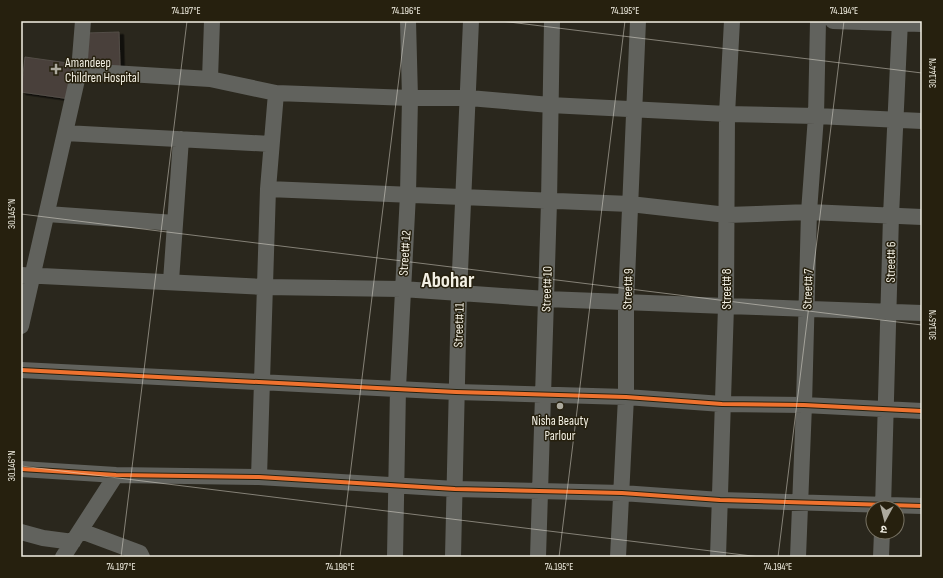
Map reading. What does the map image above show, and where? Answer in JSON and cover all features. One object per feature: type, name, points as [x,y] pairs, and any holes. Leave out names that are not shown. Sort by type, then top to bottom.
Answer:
[{"type":"street","points":[[21,326],[26,275],[47,214],[79,71],[83,21]]},
{"type":"street","points":[[210,79],[212,21]]},
{"type":"street","name":"Street# 12","points":[[395,557],[398,388],[408,194],[410,98],[408,21]]},
{"type":"street","name":"Street# 11","points":[[453,557],[458,294],[471,21]]},
{"type":"street","name":"Street# 10","points":[[538,557],[549,202],[552,21]]},
{"type":"street","name":"Street# 9","points":[[618,557],[626,397],[626,302],[638,21]]},
{"type":"street","name":"Street# 8","points":[[718,557],[726,306],[727,114],[732,21]]},
{"type":"street","name":"Street# 7","points":[[798,557],[810,212],[816,116],[818,21]]},
{"type":"street","points":[[833,21],[900,22],[922,24]]},
{"type":"street","name":"Street# 6","points":[[883,500],[890,312],[891,216],[900,22]]},
{"type":"street","points":[[79,71],[210,79],[276,93],[410,98],[468,98],[550,105],[635,108],[727,114],[922,121]]},
{"type":"street","points":[[259,477],[268,188],[276,93]]},
{"type":"street","points":[[65,133],[271,144]]},
{"type":"street","points":[[171,281],[181,139]]},
{"type":"street","points":[[268,188],[549,202],[630,204],[727,215],[810,212],[922,217]]},
{"type":"street","points":[[47,214],[175,223]]},
{"type":"street","points":[[26,275],[171,281],[264,287],[402,290],[626,302],[922,313]]},
{"type":"street","points":[[21,370],[456,392],[626,397],[722,404],[804,405],[922,411]]},
{"type":"street","points":[[21,469],[116,475],[259,477],[455,489],[622,493],[720,500],[865,505]]},
{"type":"street","points":[[62,557],[77,537],[116,475]]},
{"type":"street","points":[[905,506],[922,506]]},
{"type":"street","points":[[21,532],[43,538],[77,537],[140,552],[142,557]]},
{"type":"street","points":[[881,557],[882,540]]},
{"type":"building","points":[[119,32],[120,66],[88,67],[87,33]]},
{"type":"building","points":[[25,57],[75,64],[70,99],[21,92]]},
{"type":"cycle path","points":[[21,370],[456,392],[626,397],[722,404],[804,405],[922,411]]},
{"type":"cycle path","points":[[21,469],[116,475],[259,477],[455,489],[622,493],[720,500],[922,506]]},
{"type":"place","name":"Amandeep Children Hospital","points":[[56,69]]},
{"type":"place","name":"Nisha Beauty Parlour","points":[[560,406]]},
{"type":"district","name":"Abohar","points":[[448,280]]}]
